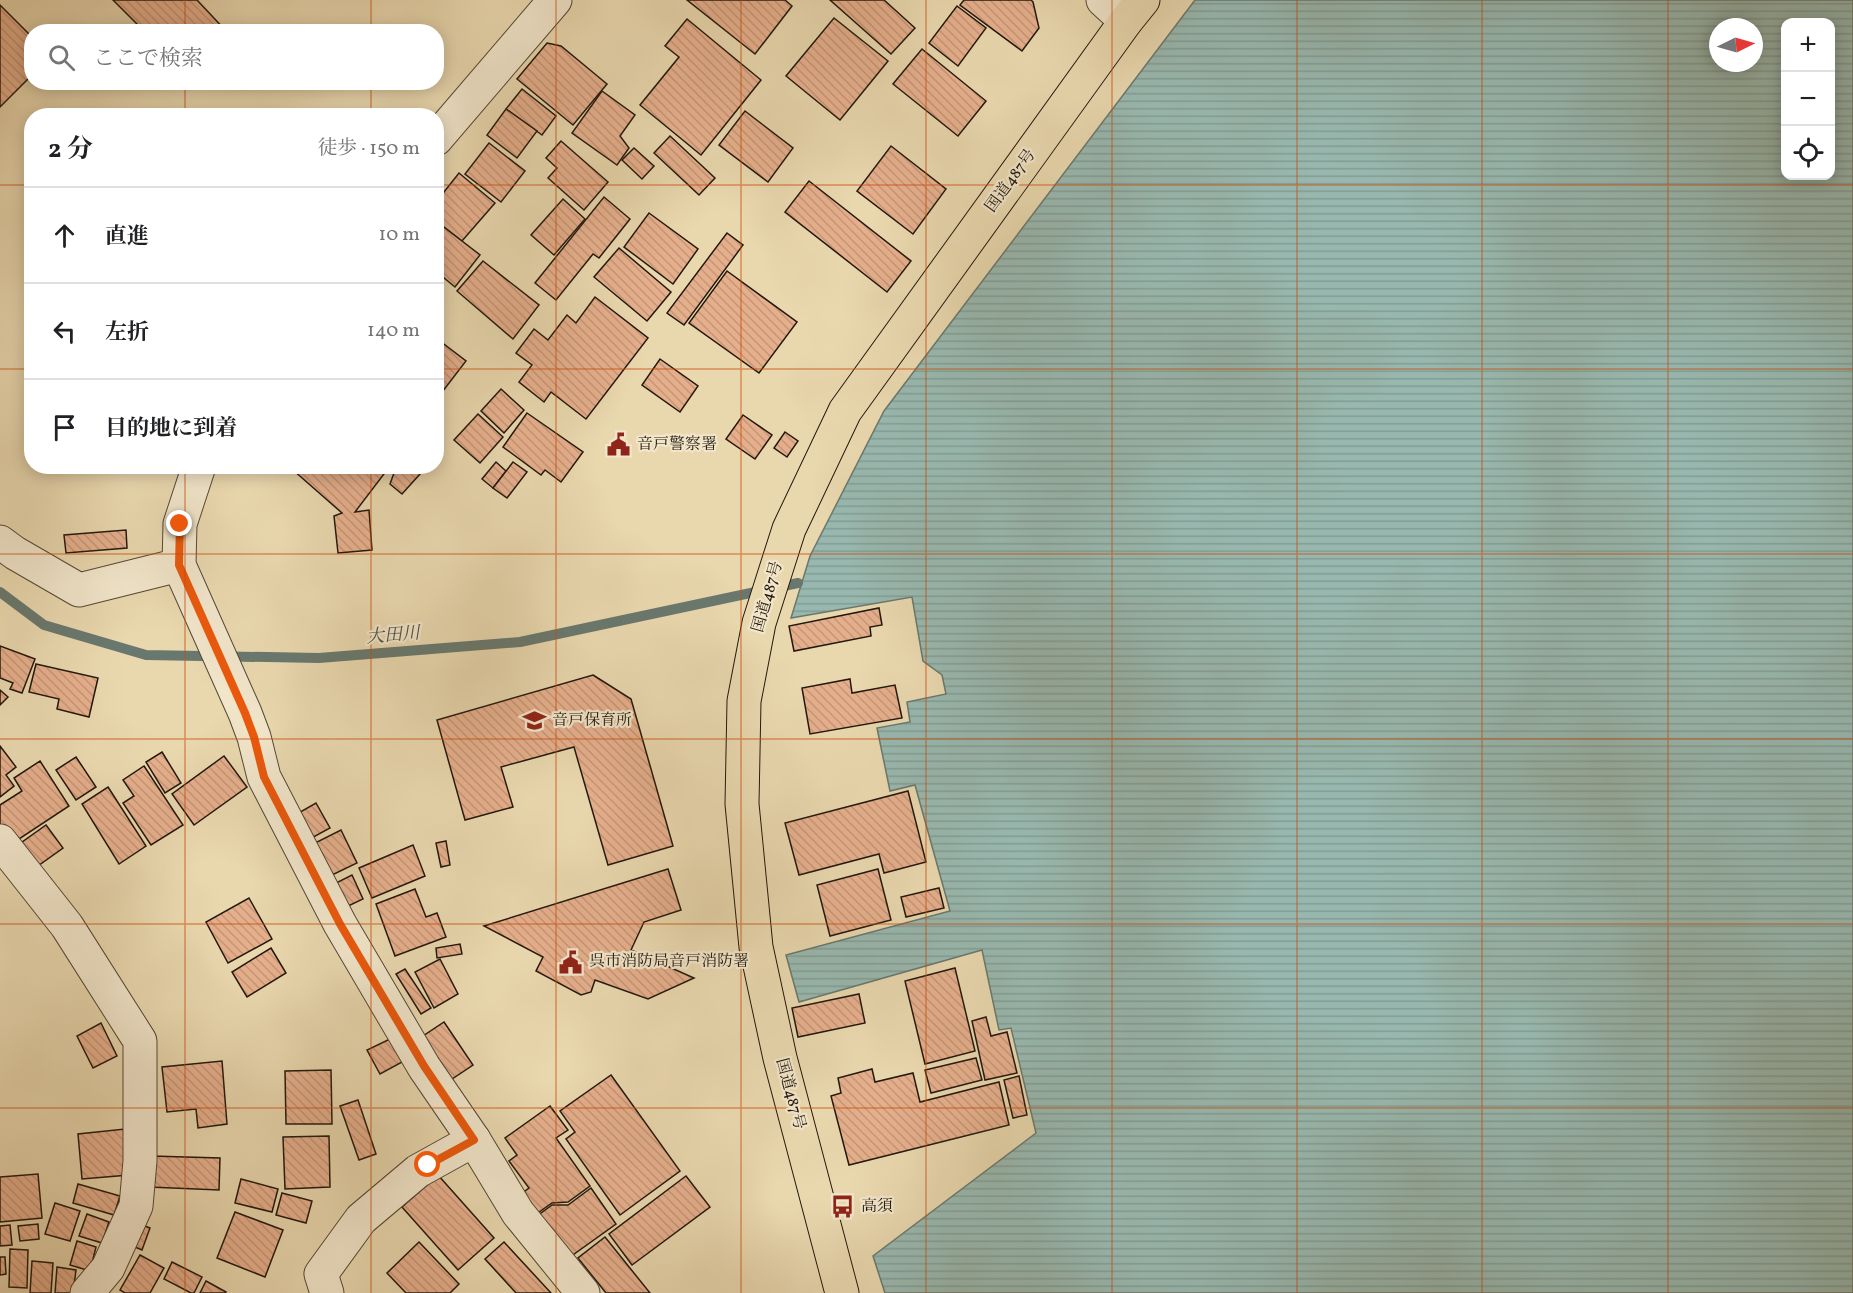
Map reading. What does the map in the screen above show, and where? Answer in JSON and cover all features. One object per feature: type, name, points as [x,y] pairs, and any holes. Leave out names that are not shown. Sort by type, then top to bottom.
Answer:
[{"type":"highway","name":"国道487号","points":[[842,1293],[780,1058],[756,947],[742,804],[744,701],[759,623],[789,529],[845,411],[1124,7]]},
{"type":"street","points":[[444,130],[555,0]]},
{"type":"street","points":[[196,474],[180,524],[179,565],[245,713],[264,777],[340,924],[424,1066],[474,1140],[518,1213],[583,1293]]},
{"type":"street","points":[[0,542],[79,590],[179,565]]},
{"type":"street","points":[[0,841],[67,926],[140,1041],[140,1161],[136,1206],[108,1268],[87,1293]]},
{"type":"street","points":[[327,1293],[321,1274],[361,1219],[418,1171],[474,1140]]},
{"type":"water","points":[[1195,0],[1853,0],[1853,1293],[885,1293],[873,1256],[1036,1133],[1011,1028],[999,1030],[982,950],[799,1002],[786,955],[950,911],[915,785],[890,791],[877,728],[910,722],[907,702],[946,694],[942,675],[923,661],[912,597],[791,618],[810,556],[884,411]]},
{"type":"building","points":[[113,0],[197,0],[220,24],[137,24]]},
{"type":"building","points":[[687,0],[785,0],[792,6],[755,54]]},
{"type":"building","points":[[830,0],[884,0],[915,28],[891,54]]},
{"type":"building","points":[[964,0],[1031,0],[1039,28],[1022,51],[960,5]]},
{"type":"building","points":[[0,5],[24,29],[24,83],[0,107]]},
{"type":"building","points":[[957,6],[986,28],[958,66],[929,43]]},
{"type":"building","points":[[834,18],[888,61],[840,120],[786,76]]},
{"type":"building","points":[[687,19],[761,80],[701,155],[640,105],[679,57],[665,46]]},
{"type":"building","points":[[547,43],[561,46],[607,84],[573,125],[517,79]]},
{"type":"building","points":[[922,49],[986,101],[958,136],[893,84]]},
{"type":"building","points":[[522,89],[556,116],[542,135],[506,109]]},
{"type":"building","points":[[602,91],[635,115],[620,136],[629,148],[617,165],[572,133]]},
{"type":"building","points":[[506,109],[537,131],[517,158],[487,135]]},
{"type":"building","points":[[745,111],[793,148],[768,182],[719,145]]},
{"type":"building","points":[[670,136],[715,178],[699,195],[654,153]]},
{"type":"building","points":[[561,141],[608,182],[584,210],[548,178],[557,168],[546,158]]},
{"type":"building","points":[[489,143],[525,171],[501,202],[465,174]]},
{"type":"building","points":[[891,146],[946,189],[913,234],[857,191]]},
{"type":"building","points":[[634,148],[654,166],[642,179],[622,160]]},
{"type":"building","points":[[459,173],[495,203],[462,241],[444,227],[444,192]]},
{"type":"building","points":[[809,181],[911,261],[887,292],[785,212]]},
{"type":"building","points":[[604,197],[630,219],[599,258],[593,254],[556,300],[535,283]]},
{"type":"building","points":[[563,199],[585,219],[554,255],[531,235]]},
{"type":"building","points":[[649,213],[698,249],[673,284],[624,247]]},
{"type":"building","points":[[444,227],[480,255],[455,287],[444,278]]},
{"type":"building","points":[[727,233],[743,245],[684,325],[667,313]]},
{"type":"building","points":[[619,248],[671,292],[647,321],[594,277]]},
{"type":"building","points":[[483,261],[539,305],[513,339],[457,291]]},
{"type":"building","points":[[727,271],[797,322],[759,373],[689,323]]},
{"type":"building","points":[[595,297],[648,338],[586,419],[551,392],[544,402],[519,382],[532,365],[516,353],[534,329],[548,340],[567,315],[576,323]]},
{"type":"building","points":[[444,344],[466,361],[444,390]]},
{"type":"building","points":[[660,359],[698,386],[680,412],[642,385]]},
{"type":"building","points":[[501,389],[524,410],[504,433],[481,411]]},
{"type":"building","points":[[527,413],[583,452],[561,482],[545,470],[541,475],[503,447]]},
{"type":"building","points":[[478,414],[503,437],[480,463],[454,440]]},
{"type":"building","points":[[743,415],[772,435],[755,459],[726,439]]},
{"type":"building","points":[[785,432],[798,441],[787,457],[774,448]]},
{"type":"building","points":[[496,462],[506,471],[493,488],[482,479]]},
{"type":"building","points":[[513,462],[527,472],[507,498],[493,488]]},
{"type":"building","points":[[298,474],[384,474],[355,512],[369,510],[372,550],[338,553],[334,516],[342,513]]},
{"type":"building","points":[[394,474],[420,474],[402,494],[390,484]]},
{"type":"building","points":[[126,530],[127,548],[66,553],[64,535]]},
{"type":"building","points":[[879,608],[882,625],[870,627],[871,636],[794,651],[789,626]]},
{"type":"building","points":[[0,646],[35,659],[22,693],[10,689],[13,683],[0,678]]},
{"type":"building","points":[[36,664],[98,678],[89,717],[57,709],[59,699],[29,692]]},
{"type":"building","points":[[593,675],[631,699],[673,846],[608,865],[574,747],[501,767],[513,807],[465,820],[437,720]]},
{"type":"building","points":[[850,679],[852,693],[895,685],[902,718],[810,734],[802,688]]},
{"type":"building","points":[[0,690],[8,697],[0,705]]},
{"type":"building","points":[[0,746],[16,767],[6,775],[14,786],[0,797]]},
{"type":"building","points":[[162,752],[181,783],[165,793],[146,762]]},
{"type":"building","points":[[224,756],[247,787],[194,825],[172,794]]},
{"type":"building","points":[[76,757],[96,787],[76,800],[56,770]]},
{"type":"building","points":[[40,761],[69,806],[7,847],[0,836],[0,805],[22,791],[14,778]]},
{"type":"building","points":[[144,766],[183,825],[151,845],[123,803],[134,796],[123,780]]},
{"type":"building","points":[[108,787],[146,846],[119,864],[82,804]]},
{"type":"building","points":[[908,791],[926,862],[884,873],[879,854],[799,875],[785,823]]},
{"type":"building","points":[[316,803],[330,828],[308,840],[295,815]]},
{"type":"building","points":[[46,825],[63,848],[28,873],[11,850]]},
{"type":"building","points":[[341,830],[357,863],[330,876],[313,844]]},
{"type":"building","points":[[446,841],[450,865],[441,867],[436,843]]},
{"type":"building","points":[[413,845],[425,876],[372,898],[359,868]]},
{"type":"building","points":[[668,869],[681,910],[644,922],[631,950],[694,978],[648,999],[595,980],[591,992],[581,995],[536,971],[543,957],[484,926]]},
{"type":"building","points":[[878,869],[891,920],[830,936],[817,885]]},
{"type":"building","points":[[352,875],[363,899],[344,908],[332,885]]},
{"type":"building","points":[[939,888],[944,908],[906,917],[901,897]]},
{"type":"building","points":[[415,889],[426,917],[437,913],[446,937],[395,956],[376,904]]},
{"type":"building","points":[[249,898],[272,939],[228,963],[206,922]]},
{"type":"building","points":[[460,944],[462,954],[437,958],[436,948]]},
{"type":"building","points":[[271,948],[286,973],[247,997],[232,972]]},
{"type":"building","points":[[440,959],[458,994],[434,1008],[415,972]]},
{"type":"building","points":[[955,968],[975,1051],[925,1064],[905,981]]},
{"type":"building","points":[[405,969],[431,1008],[421,1014],[396,974]]},
{"type":"building","points":[[859,994],[865,1023],[798,1037],[792,1008]]},
{"type":"building","points":[[986,1017],[991,1036],[1007,1032],[1017,1073],[985,1080],[972,1021]]},
{"type":"building","points":[[444,1022],[473,1065],[449,1081],[420,1038]]},
{"type":"building","points":[[101,1023],[117,1056],[93,1068],[77,1036]]},
{"type":"building","points":[[392,1038],[404,1061],[380,1074],[367,1050]]},
{"type":"building","points":[[976,1058],[982,1080],[931,1093],[925,1070]]},
{"type":"building","points":[[222,1061],[227,1124],[198,1128],[196,1109],[167,1112],[162,1067]]},
{"type":"building","points":[[872,1069],[875,1082],[913,1073],[920,1102],[999,1082],[1009,1125],[849,1165],[831,1096],[841,1093],[838,1078]]},
{"type":"building","points":[[331,1070],[332,1124],[286,1124],[285,1071]]},
{"type":"building","points":[[611,1075],[680,1171],[620,1215],[566,1139],[575,1132],[560,1111]]},
{"type":"building","points":[[1019,1076],[1027,1115],[1013,1118],[1004,1080]]},
{"type":"building","points":[[358,1100],[376,1154],[359,1160],[340,1106]]},
{"type":"building","points":[[550,1106],[568,1130],[556,1138],[590,1186],[568,1202],[552,1203],[532,1217],[518,1196],[529,1188],[509,1161],[517,1155],[505,1138]]},
{"type":"building","points":[[125,1129],[129,1175],[82,1179],[78,1134]]},
{"type":"building","points":[[329,1136],[330,1187],[285,1189],[283,1137]]},
{"type":"building","points":[[151,1156],[220,1158],[219,1190],[149,1187]]},
{"type":"building","points":[[38,1174],[42,1218],[0,1222],[0,1177]]},
{"type":"building","points":[[438,1175],[494,1238],[458,1270],[402,1207]]},
{"type":"building","points":[[686,1176],[710,1207],[632,1265],[609,1234]]},
{"type":"building","points":[[241,1179],[278,1189],[272,1212],[235,1203]]},
{"type":"building","points":[[78,1184],[120,1196],[114,1215],[73,1203]]},
{"type":"building","points":[[591,1188],[616,1224],[563,1262],[533,1219],[552,1205],[568,1205]]},
{"type":"building","points":[[282,1193],[312,1201],[306,1223],[276,1215]]},
{"type":"building","points":[[55,1203],[80,1211],[70,1241],[45,1234]]},
{"type":"building","points":[[235,1212],[283,1230],[265,1277],[217,1258]]},
{"type":"building","points":[[87,1214],[109,1222],[102,1243],[79,1236]]},
{"type":"building","points":[[137,1223],[150,1228],[142,1250],[128,1244]]},
{"type":"building","points":[[38,1224],[39,1239],[20,1241],[18,1226]]},
{"type":"building","points":[[10,1225],[12,1245],[0,1246],[0,1226]]},
{"type":"building","points":[[605,1237],[650,1293],[606,1293],[578,1258]]},
{"type":"building","points":[[77,1241],[96,1247],[90,1271],[70,1265]]},
{"type":"building","points":[[419,1242],[459,1284],[450,1293],[406,1293],[387,1273]]},
{"type":"building","points":[[504,1242],[551,1293],[516,1293],[485,1259]]},
{"type":"building","points":[[10,1249],[28,1250],[27,1288],[9,1287]]},
{"type":"building","points":[[140,1255],[164,1268],[150,1293],[125,1293],[120,1290]]},
{"type":"building","points":[[0,1257],[5,1257],[6,1274],[0,1275]]},
{"type":"building","points":[[32,1261],[53,1263],[51,1293],[30,1293]]},
{"type":"building","points":[[172,1262],[202,1277],[194,1293],[164,1279]]},
{"type":"building","points":[[57,1267],[76,1270],[73,1293],[55,1293]]},
{"type":"building","points":[[206,1281],[226,1292],[200,1293]]},
{"type":"waterway","name":"大田川","points":[[0,592],[44,625],[146,655],[319,658],[520,642],[798,583]]},
{"type":"place","name":"音戸警察署","points":[[619,445]]},
{"type":"place","name":"音戸保育所","points":[[534,721]]},
{"type":"place","name":"呉市消防局音戸消防署","points":[[571,962]]},
{"type":"place","name":"高須","points":[[843,1207]]},
{"type":"route","points":[[180,524],[179,565],[245,713],[264,777],[340,924],[424,1066],[474,1140],[428,1165]]}]
